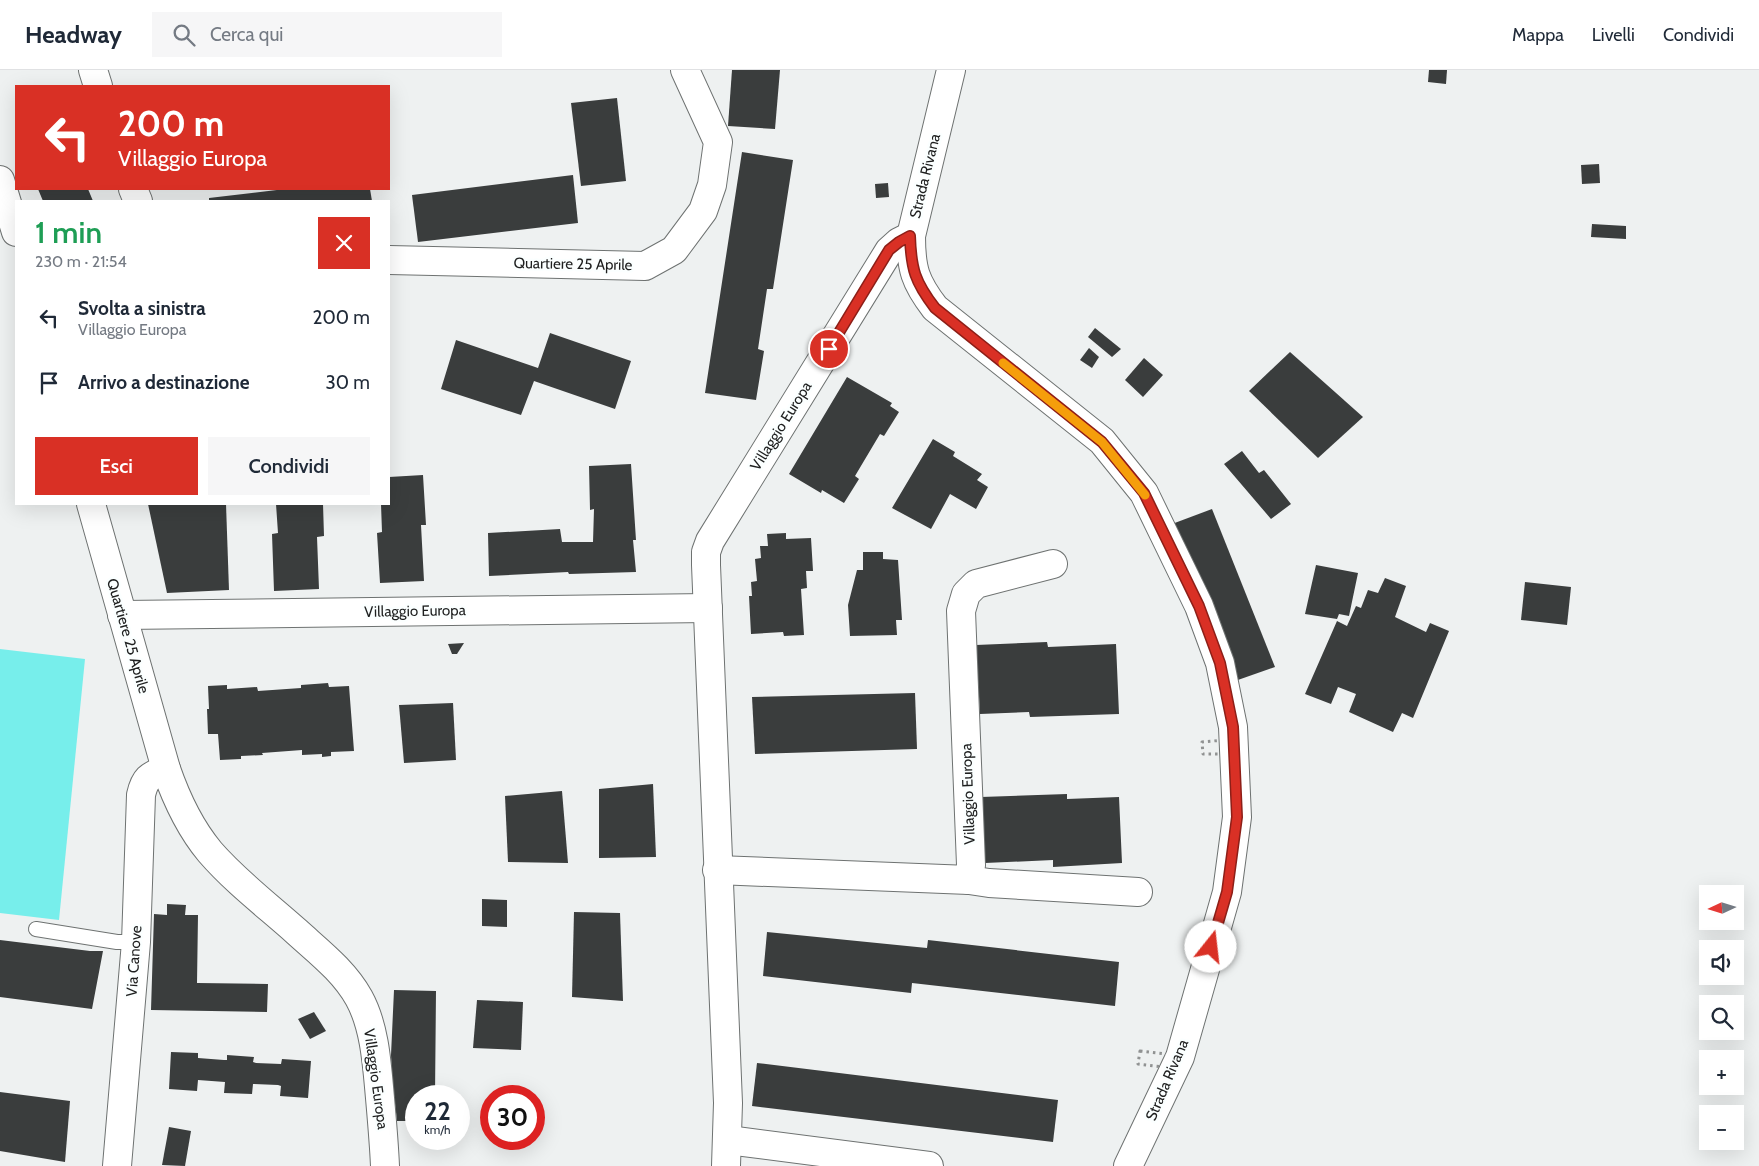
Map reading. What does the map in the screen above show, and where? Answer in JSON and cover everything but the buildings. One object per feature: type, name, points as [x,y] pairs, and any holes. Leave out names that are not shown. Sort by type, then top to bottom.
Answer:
[{"type":"street","points":[[93,70],[98,85]]},
{"type":"street","name":"Quartiere 25 Aprile","points":[[390,260],[644,266],[674,250],[703,211],[712,185],[718,142],[685,70]]},
{"type":"street","name":"Strada Rivana","points":[[951,70],[910,236],[915,276],[922,292],[935,308],[1102,442],[1144,493],[1199,606],[1220,663],[1233,727],[1237,817],[1227,892],[1180,1057],[1128,1166]]},
{"type":"street","points":[[0,180],[15,229]]},
{"type":"street","name":"Villaggio Europa","points":[[910,236],[889,250],[710,541],[706,552],[706,566],[727,1153],[929,1166]]},
{"type":"street","name":"Quartiere 25 Aprile","points":[[91,505],[166,769]]},
{"type":"street","name":"Villaggio Europa","points":[[969,880],[961,611],[966,594],[976,584],[1053,564]]},
{"type":"street","name":"Villaggio Europa","points":[[122,615],[708,608]]},
{"type":"street","name":"Villaggio Europa","points":[[166,769],[174,793],[186,817],[210,851],[226,869],[339,971],[360,999],[367,1018],[374,1049],[385,1166]]},
{"type":"street","name":"Via Canove","points":[[117,1166],[136,942],[141,795],[149,777],[166,769]]},
{"type":"street","points":[[717,870],[969,880],[989,883],[1138,892]]},
{"type":"lane","points":[[36,929],[117,942],[136,942]]},
{"type":"shaded area","points":[[0,649],[85,659],[59,920],[0,913]]},
{"type":"slow traffic","points":[[1003,363],[1102,442],[1145,495]]},
{"type":"route","points":[[829,349],[889,250],[910,236],[915,276],[922,292],[935,308],[1102,442],[1144,493],[1199,606],[1220,663],[1233,727],[1237,817],[1227,892],[1211,947]]}]
